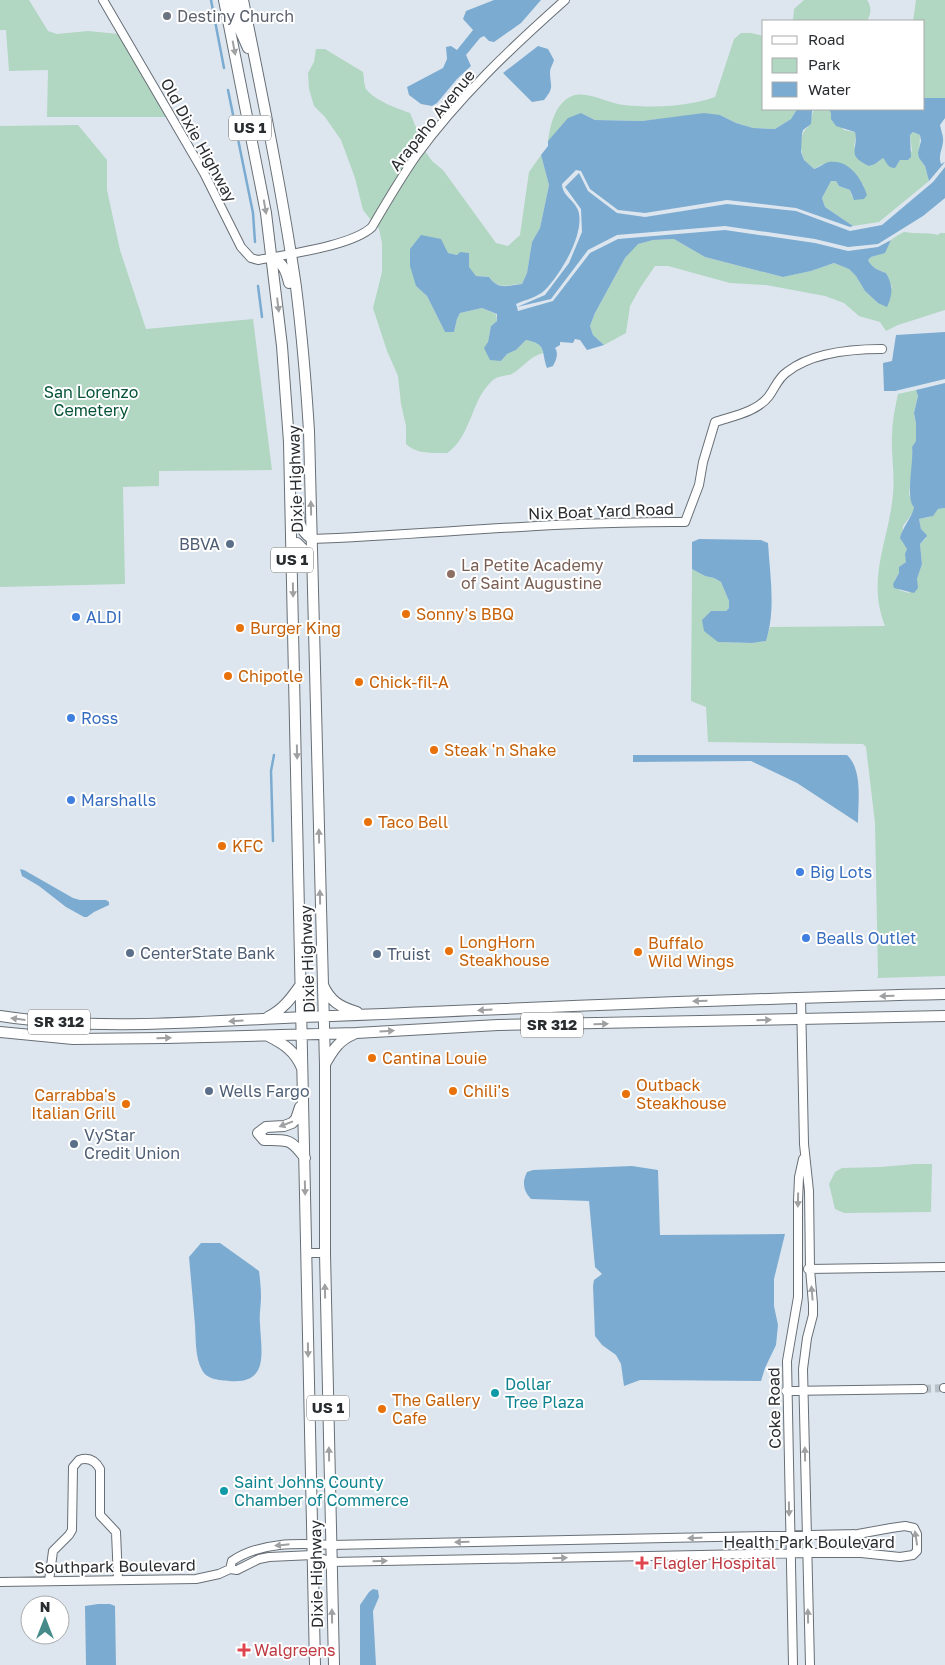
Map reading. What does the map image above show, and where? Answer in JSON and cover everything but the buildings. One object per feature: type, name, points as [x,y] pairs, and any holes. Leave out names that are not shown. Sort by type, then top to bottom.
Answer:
[{"type":"main road","name":"US 1","points":[[224,0],[266,213],[271,257]]},
{"type":"main road","points":[[234,0],[240,30],[256,65]]},
{"type":"main road","name":"US 1","points":[[243,0],[277,172],[290,253]]},
{"type":"main road","points":[[250,0],[264,79],[263,100]]},
{"type":"main road","name":"Dixie Highway","points":[[290,253],[306,385],[311,489],[325,1065],[325,1253],[334,1665]]},
{"type":"main road","name":"Dixie Highway","points":[[271,257],[282,346],[288,421],[304,1072],[302,1100],[305,1158],[315,1665]]},
{"type":"main road","points":[[271,257],[279,261],[285,268],[289,285],[298,358],[306,480],[311,489]]},
{"type":"main road","points":[[288,421],[294,446],[299,521],[302,530],[312,539]]},
{"type":"main road","points":[[292,560],[297,543],[312,539]]},
{"type":"main road","points":[[297,543],[306,552],[309,678],[316,690]]},
{"type":"main road","points":[[260,1019],[277,1012],[284,1006],[302,982]]},
{"type":"main road","points":[[322,982],[331,999],[338,1005],[367,1015]]},
{"type":"main road","name":"SR 312","points":[[0,1016],[60,1022],[202,1022],[544,1007],[945,994]]},
{"type":"main road","points":[[498,1025],[498,1021],[503,1015],[527,1013],[544,1007]]},
{"type":"main road","name":"SR 312","points":[[0,1032],[65,1038],[119,1039],[356,1033],[498,1025],[945,1016]]},
{"type":"main road","points":[[119,1023],[119,1039]]},
{"type":"main road","points":[[325,1065],[340,1041],[356,1033]]},
{"type":"main road","points":[[267,1036],[284,1044],[292,1051],[304,1072]]},
{"type":"main road","points":[[302,1100],[296,1119],[292,1123],[284,1126],[266,1127],[258,1132],[264,1140],[290,1142],[305,1158]]},
{"type":"street","name":"Old Dixie Highway","points":[[103,0],[204,173],[241,247],[251,258],[258,260],[290,253]]},
{"type":"street","name":"Arapaho Avenue","points":[[290,253],[345,241],[366,232],[372,227],[416,156],[453,111],[496,64],[565,0]]},
{"type":"street","name":"Nix Boat Yard Road","points":[[312,539],[605,522],[685,522],[699,485],[703,462],[715,422],[760,406],[785,372],[800,363],[854,349],[882,348]]},
{"type":"street","name":"Coke Road","points":[[801,998],[805,1152],[809,1191],[810,1269],[813,1315],[804,1354],[810,1665]]},
{"type":"street","name":"Coke Road","points":[[793,1665],[786,1391],[787,1355],[798,1297],[799,1177],[805,1152]]},
{"type":"street","points":[[306,1253],[325,1253]]},
{"type":"street","points":[[798,1270],[945,1267]]},
{"type":"street","points":[[786,1391],[923,1389]]},
{"type":"street","points":[[49,1581],[53,1552],[72,1530],[73,1467],[79,1460],[88,1459],[96,1463],[100,1469],[100,1515],[116,1532],[118,1580]]},
{"type":"street","name":"Health Park Boulevard","points":[[331,1545],[807,1536],[853,1534],[905,1526],[914,1528],[917,1534],[917,1551],[912,1555],[900,1557],[853,1553],[808,1553],[331,1562]]},
{"type":"street","points":[[853,1534],[853,1553]]},
{"type":"street","points":[[620,1539],[620,1556]]},
{"type":"street","points":[[538,1541],[539,1558]]},
{"type":"street","points":[[488,1542],[489,1558]]},
{"type":"street","name":"Southpark Boulevard","points":[[230,1569],[232,1561],[246,1552],[258,1548],[298,1544],[331,1545]]},
{"type":"street","points":[[396,1544],[397,1560]]},
{"type":"street","name":"Southpark Boulevard","points":[[0,1582],[196,1578],[219,1574],[230,1569],[237,1570],[264,1558],[313,1556],[331,1562]]},
{"type":"green space","points":[[0,0],[29,0],[48,31],[57,34],[88,31],[119,34],[167,117],[47,117],[48,70],[9,71],[6,30],[0,30]]},
{"type":"green space","points":[[804,0],[867,0],[870,5],[870,13],[867,20],[793,20],[794,9]]},
{"type":"green space","points":[[916,0],[945,0],[945,98],[925,98],[925,20],[913,20]]},
{"type":"green space","points":[[741,33],[762,36],[762,110],[796,110],[791,119],[775,129],[753,128],[736,123],[720,115],[642,121],[595,120],[581,113],[548,141],[557,109],[566,99],[572,96],[584,95],[618,104],[647,106],[681,105],[715,97],[734,39]]},
{"type":"green space","points":[[316,49],[325,49],[363,72],[365,87],[370,93],[386,104],[410,113],[422,142],[397,177],[371,220],[363,210],[355,178],[341,140],[325,117],[314,106],[309,89],[308,73],[314,62]]},
{"type":"green space","points":[[814,110],[830,110],[844,130],[855,132],[854,147],[875,164],[883,158],[895,167],[900,160],[912,151],[910,135],[913,132],[920,135],[919,158],[925,166],[929,181],[879,222],[853,226],[825,207],[822,198],[831,181],[836,181],[839,186],[850,190],[852,197],[864,186],[853,172],[843,165],[838,163],[823,164],[814,169],[806,162],[801,148],[803,134],[808,127]]},
{"type":"green space","name":"San Lorenzo Cemetery","points":[[78,125],[107,160],[107,190],[120,250],[146,329],[253,319],[272,470],[159,471],[159,486],[123,487],[125,584],[0,587],[0,126]]},
{"type":"green space","points":[[425,151],[432,161],[443,170],[496,243],[508,246],[520,235],[529,172],[541,155],[549,185],[540,228],[532,242],[527,273],[522,284],[504,286],[496,284],[489,277],[476,276],[457,255],[447,253],[416,286],[427,296],[445,332],[454,332],[460,313],[482,308],[496,314],[497,321],[491,326],[488,342],[501,361],[507,354],[516,350],[526,340],[539,345],[543,353],[532,358],[513,374],[493,380],[485,388],[461,438],[455,447],[446,454],[414,450],[406,444],[406,426],[398,376],[387,351],[373,308],[382,272],[382,243],[377,226],[403,182]]},
{"type":"green space","points":[[904,232],[938,235],[945,233],[945,310],[898,325],[886,331],[880,322],[859,316],[844,303],[825,296],[766,285],[730,283],[668,266],[655,266],[640,288],[630,306],[626,333],[604,345],[593,335],[590,326],[595,313],[625,258],[637,244],[653,240],[674,239],[705,257],[783,277],[811,271],[834,263],[849,269],[856,276],[865,291],[878,303],[892,287],[886,273],[873,267],[868,260],[883,252],[893,239]]},
{"type":"green space","points":[[916,390],[918,396],[914,413],[916,442],[912,447],[913,461],[909,494],[914,511],[903,526],[902,541],[908,550],[906,562],[899,567],[899,573],[895,580],[899,590],[909,593],[917,579],[922,564],[920,544],[926,538],[926,534],[921,529],[919,519],[930,517],[938,509],[945,508],[945,976],[877,978],[875,823],[866,747],[863,744],[708,742],[706,707],[691,701],[692,569],[721,582],[729,601],[729,608],[726,611],[711,611],[718,642],[752,643],[766,641],[770,627],[885,626],[880,608],[878,576],[893,494],[893,420],[898,394]]},
{"type":"green space","points":[[932,1164],[931,1212],[844,1213],[835,1209],[829,1184],[835,1172],[842,1168]]},
{"type":"water","points":[[494,0],[541,0],[521,23],[494,42],[489,41],[484,36],[480,38],[466,55],[471,66],[457,79],[437,103],[432,106],[421,104],[409,95],[407,87],[443,68],[447,59],[446,47],[451,46],[457,50],[473,30],[463,19],[466,11]]},
{"type":"water","points":[[538,46],[548,49],[554,60],[550,70],[550,92],[544,100],[532,102],[503,73]]},
{"type":"water","points":[[925,98],[945,98],[945,118],[940,125],[943,140],[940,158],[941,164],[945,162],[929,181],[925,166],[918,153],[921,141],[920,135],[913,132],[910,135],[911,157],[908,160],[900,160],[895,168],[889,166],[883,158],[869,166],[855,155],[855,132],[836,126],[831,119],[830,110],[925,110]]},
{"type":"water","points":[[796,110],[813,110],[811,124],[803,130],[802,134],[801,152],[804,160],[814,169],[829,162],[843,164],[854,171],[867,195],[864,199],[854,200],[850,190],[839,186],[836,181],[831,181],[822,198],[825,207],[853,226],[850,227],[796,208],[727,200],[645,213],[618,210],[590,189],[581,171],[576,170],[562,184],[564,191],[578,210],[578,230],[570,253],[558,274],[545,290],[516,304],[518,311],[553,301],[590,253],[618,239],[725,230],[815,243],[848,251],[878,247],[891,240],[885,253],[871,257],[868,260],[873,267],[886,273],[888,277],[891,290],[887,307],[878,303],[865,291],[856,276],[849,269],[834,263],[811,271],[783,277],[705,257],[674,239],[653,240],[638,244],[625,258],[595,313],[590,326],[593,335],[604,345],[587,350],[580,340],[575,339],[573,343],[560,342],[560,345],[555,348],[557,355],[553,366],[547,368],[540,346],[526,340],[516,350],[507,354],[501,361],[490,360],[484,348],[488,342],[491,326],[497,321],[497,314],[482,308],[460,313],[454,332],[445,332],[427,296],[416,286],[410,266],[410,249],[421,235],[441,239],[448,253],[457,255],[460,252],[469,253],[469,267],[476,276],[489,277],[500,286],[522,284],[527,273],[532,242],[540,228],[549,185],[541,155],[548,146],[548,141],[568,118],[581,113],[595,120],[642,121],[704,113],[720,115],[736,123],[753,128],[775,129],[791,119]]},
{"type":"water","points":[[945,167],[945,198],[923,216],[878,244],[848,247],[815,239],[725,226],[617,235],[588,250],[551,299],[517,307],[545,295],[569,263],[582,232],[581,209],[565,187],[579,173],[588,191],[617,213],[645,217],[727,204],[796,211],[850,231],[882,225],[933,182]]},
{"type":"water","points":[[945,332],[945,379],[895,391],[884,391],[883,363],[892,361],[896,335]]},
{"type":"water","points":[[945,383],[945,508],[938,509],[933,516],[919,519],[921,529],[927,536],[920,544],[922,564],[917,579],[918,588],[914,593],[894,588],[893,584],[899,573],[899,567],[906,562],[905,554],[907,549],[900,538],[914,507],[911,502],[910,488],[912,447],[916,441],[914,413],[918,396],[916,390]]},
{"type":"water","points":[[699,539],[761,540],[768,543],[772,605],[766,641],[752,643],[718,642],[704,631],[702,620],[711,611],[726,611],[729,608],[729,601],[721,582],[692,569],[692,542]]},
{"type":"water","points":[[633,755],[847,755],[852,761],[858,778],[858,823],[797,783],[751,761],[633,762]]},
{"type":"water","points":[[20,869],[73,898],[80,900],[106,900],[109,902],[109,905],[84,917],[66,907],[39,886],[22,876]]},
{"type":"water","points":[[632,1166],[658,1170],[660,1235],[785,1234],[774,1279],[774,1306],[778,1325],[776,1345],[761,1381],[640,1380],[624,1386],[621,1364],[616,1355],[602,1345],[595,1336],[593,1286],[594,1280],[602,1274],[595,1267],[589,1201],[531,1199],[526,1193],[524,1179],[527,1172],[533,1170]]},
{"type":"water","points":[[201,1243],[220,1243],[259,1271],[261,1294],[260,1364],[257,1372],[251,1378],[242,1381],[225,1381],[210,1378],[202,1370],[198,1360],[189,1257]]},
{"type":"water","points":[[373,1589],[378,1590],[379,1597],[373,1611],[376,1665],[360,1665],[360,1605]]},
{"type":"water","points":[[98,1604],[115,1606],[116,1665],[86,1665],[85,1606]]},
{"type":"waterway","points":[[211,0],[224,68]]},
{"type":"waterway","points":[[228,90],[253,213],[255,242]]},
{"type":"waterway","points":[[258,286],[262,317]]},
{"type":"waterway","points":[[273,841],[271,771],[274,755]]},
{"type":"tunnel","points":[[923,1389],[944,1388]]},
{"type":"place","name":"Destiny Church","points":[[167,16]]},
{"type":"place","name":"BBVA","points":[[230,544]]},
{"type":"place","name":"La Petite Academy of Saint Augustine","points":[[451,574]]},
{"type":"place","name":"Sonny's BBQ","points":[[406,614]]},
{"type":"place","name":"ALDI","points":[[76,617]]},
{"type":"place","name":"Burger King","points":[[240,628]]},
{"type":"place","name":"Chipotle","points":[[228,676]]},
{"type":"place","name":"Chick-fil-A","points":[[359,682]]},
{"type":"place","name":"Ross","points":[[71,718]]},
{"type":"place","name":"Steak 'n Shake","points":[[434,750]]},
{"type":"place","name":"Marshalls","points":[[71,800]]},
{"type":"place","name":"Taco Bell","points":[[368,822]]},
{"type":"place","name":"KFC","points":[[222,846]]},
{"type":"place","name":"Big Lots","points":[[800,872]]},
{"type":"place","name":"Bealls Outlet","points":[[806,938]]},
{"type":"place","name":"LongHorn Steakhouse","points":[[449,951]]},
{"type":"place","name":"Buffalo Wild Wings","points":[[638,952]]},
{"type":"place","name":"CenterState Bank","points":[[130,953]]},
{"type":"place","name":"Truist","points":[[377,954]]},
{"type":"place","name":"Cantina Louie","points":[[372,1058]]},
{"type":"place","name":"Wells Fargo","points":[[209,1091]]},
{"type":"place","name":"Chili's","points":[[453,1091]]},
{"type":"place","name":"Outback Steakhouse","points":[[626,1094]]},
{"type":"place","name":"Carrabba's Italian Grill","points":[[126,1104]]},
{"type":"place","name":"VyStar Credit Union","points":[[74,1144]]},
{"type":"place","name":"Dollar Tree Plaza","points":[[495,1393]]},
{"type":"place","name":"The Gallery Cafe","points":[[382,1409]]},
{"type":"place","name":"Saint Johns County Chamber of Commerce","points":[[224,1491]]},
{"type":"place","name":"Flagler Hospital","points":[[642,1563]]},
{"type":"place","name":"Walgreens","points":[[244,1650]]}]
